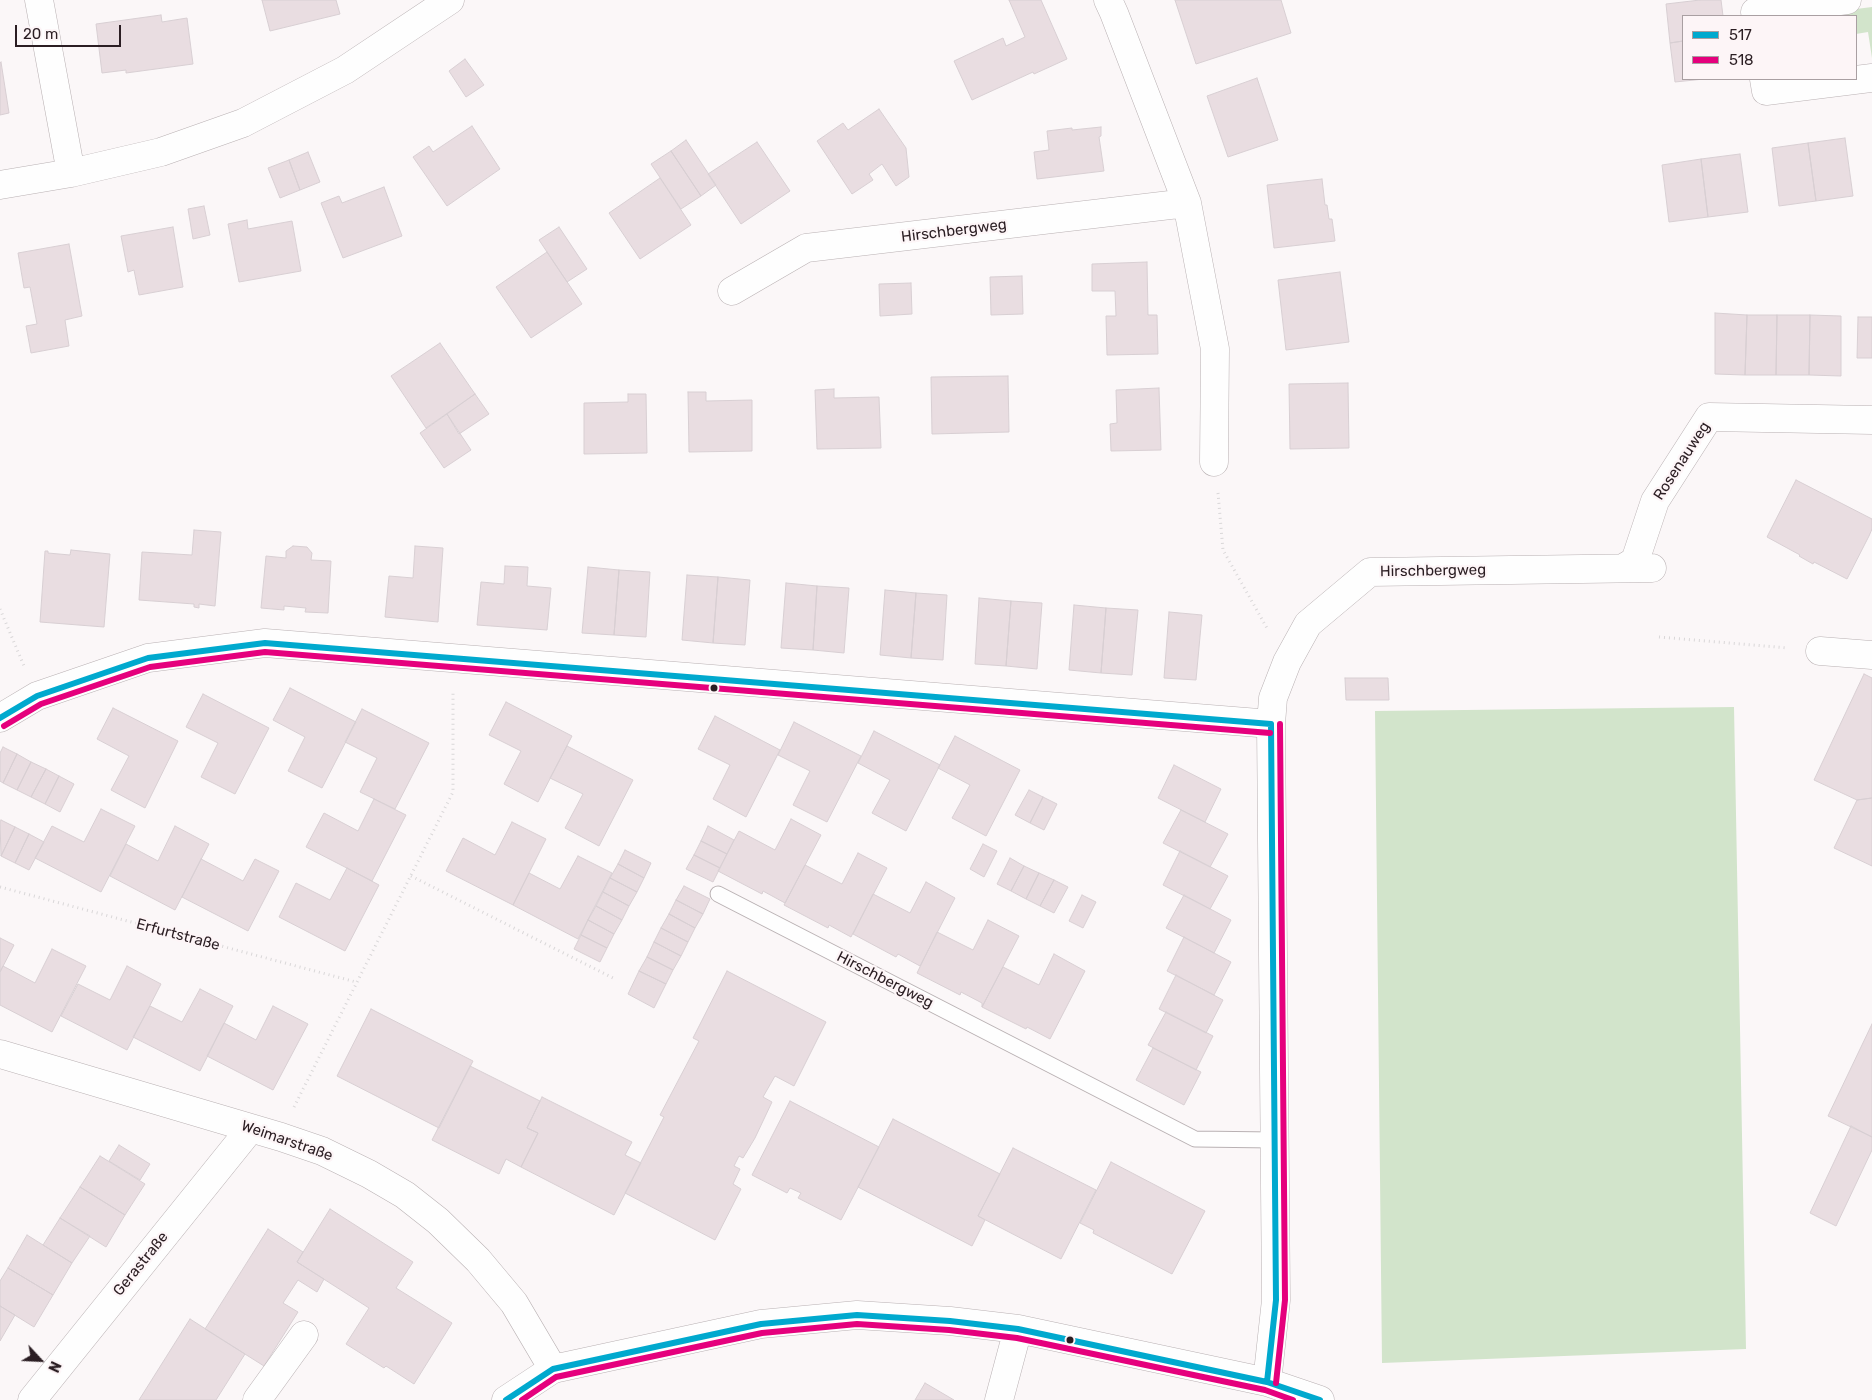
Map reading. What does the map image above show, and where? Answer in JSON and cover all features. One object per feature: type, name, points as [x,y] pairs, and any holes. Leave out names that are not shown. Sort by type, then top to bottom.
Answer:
[{"type":"street","points":[[39,0],[71,173]]},
{"type":"street","points":[[0,185],[71,173],[161,152],[243,124],[345,70],[450,0]]},
{"type":"street","points":[[1108,0],[1188,203],[1215,349],[1214,462]]},
{"type":"street","points":[[1756,15],[1755,12],[1847,0]]},
{"type":"street","points":[[1857,80],[1872,78]]},
{"type":"street","points":[[1764,80],[1766,91],[1856,80]]},
{"type":"street","name":"Hirschbergweg","points":[[732,292],[806,248],[1188,203]]},
{"type":"street","name":"Rosenauweg","points":[[1624,567],[1634,561],[1654,501],[1709,418],[1872,420]]},
{"type":"street","name":"Hirschbergweg","points":[[1266,1382],[1276,1300],[1271,724],[1273,698],[1287,662],[1308,624],[1370,572],[1652,568]]},
{"type":"street","points":[[0,718],[37,696],[148,658],[264,643],[1271,724]]},
{"type":"street","points":[[1820,651],[1872,656]]},
{"type":"street","name":"Weimarstraße","points":[[0,1054],[251,1128],[322,1151],[370,1174],[406,1195],[438,1221],[478,1260],[514,1303],[553,1369]]},
{"type":"street","name":"Gerastraße","points":[[32,1400],[251,1128]]},
{"type":"street","points":[[506,1400],[553,1369],[761,1324],[857,1315],[950,1321],[1018,1329],[1266,1382],[1320,1400]]},
{"type":"street","points":[[999,1400],[1018,1329]]},
{"type":"street","points":[[257,1400],[304,1335]]},
{"type":"lane","name":"Hirschbergweg","points":[[718,894],[1195,1140],[1274,1140]]},
{"type":"path","points":[[1214,462],[1223,550],[1287,662]]},
{"type":"path","points":[[0,609],[37,696]]},
{"type":"path","points":[[1659,637],[1820,651]]},
{"type":"path","points":[[281,1138],[356,982],[453,792],[453,658]]},
{"type":"path","points":[[411,876],[613,978]]},
{"type":"path","name":"Erfurtstraße","points":[[0,887],[356,982]]},
{"type":"green space","points":[[1872,7],[1872,58],[1868,32],[1857,34],[1857,15],[1808,15]]},
{"type":"green space","points":[[1734,707],[1746,1349],[1382,1363],[1375,711]]},
{"type":"building","points":[[262,0],[336,0],[340,14],[270,31]]},
{"type":"building","points":[[1009,0],[1041,0],[1067,59],[1034,74],[1033,72],[972,100],[954,61],[1003,38],[1006,46],[1025,37]]},
{"type":"building","points":[[1175,0],[1281,0],[1291,33],[1196,64]]},
{"type":"building","points":[[1700,0],[1721,0],[1723,15],[1682,15],[1682,41],[1670,43],[1666,4]]},
{"type":"building","points":[[161,15],[162,22],[187,18],[193,64],[126,73],[126,70],[102,73],[96,24]]},
{"type":"building","points":[[1682,41],[1682,80],[1694,80],[1675,82],[1670,43]]},
{"type":"building","points":[[465,59],[484,85],[466,97],[449,71]]},
{"type":"building","points":[[0,63],[9,113],[0,115]]},
{"type":"building","points":[[1257,78],[1278,140],[1228,157],[1207,96]]},
{"type":"building","points":[[879,109],[906,148],[909,177],[896,186],[882,164],[869,174],[873,180],[852,194],[817,141],[843,123],[848,130]]},
{"type":"building","points":[[472,126],[500,169],[447,206],[413,157],[429,146],[433,152]]},
{"type":"building","points":[[1101,127],[1101,136],[1099,137],[1104,171],[1037,179],[1034,152],[1049,150],[1047,131]]},
{"type":"building","points":[[1845,138],[1853,196],[1816,201],[1808,143]]},
{"type":"building","points":[[686,140],[716,185],[701,196],[671,151]]},
{"type":"building","points":[[757,142],[790,191],[741,224],[708,174]]},
{"type":"building","points":[[1808,143],[1816,201],[1779,206],[1772,148]]},
{"type":"building","points":[[671,151],[701,196],[681,209],[651,164]]},
{"type":"building","points":[[308,152],[320,182],[300,190],[289,160]]},
{"type":"building","points":[[1740,154],[1748,212],[1708,217],[1701,159]]},
{"type":"building","points":[[1701,159],[1708,217],[1669,222],[1662,165]]},
{"type":"building","points":[[289,160],[300,190],[280,198],[268,168]]},
{"type":"building","points":[[660,178],[691,225],[640,259],[609,213]]},
{"type":"building","points":[[1322,179],[1325,205],[1327,205],[1329,219],[1332,219],[1335,241],[1274,248],[1267,185]]},
{"type":"building","points":[[384,187],[402,236],[343,258],[321,203],[339,196],[342,203]]},
{"type":"building","points":[[204,206],[210,235],[193,239],[188,209]]},
{"type":"building","points":[[247,220],[248,229],[292,221],[301,271],[239,282],[228,224]]},
{"type":"building","points":[[173,227],[183,287],[139,295],[134,270],[128,272],[121,236]]},
{"type":"building","points":[[559,227],[587,269],[567,282],[539,240]]},
{"type":"building","points":[[69,244],[82,316],[65,320],[69,346],[31,353],[26,326],[37,324],[30,287],[24,288],[18,253]]},
{"type":"building","points":[[547,252],[582,304],[531,338],[496,287]]},
{"type":"building","points":[[1147,262],[1148,315],[1157,315],[1158,354],[1107,355],[1106,316],[1116,316],[1115,291],[1092,291],[1092,264]]},
{"type":"building","points":[[1340,272],[1349,342],[1286,350],[1278,280]]},
{"type":"building","points":[[1022,276],[1023,314],[991,315],[990,277]]},
{"type":"building","points":[[911,283],[912,314],[880,316],[879,284]]},
{"type":"building","points":[[1715,313],[1747,315],[1745,375],[1715,374]]},
{"type":"building","points":[[1747,315],[1777,315],[1776,375],[1745,375]]},
{"type":"building","points":[[1777,315],[1810,315],[1809,375],[1776,375]]},
{"type":"building","points":[[1810,315],[1841,316],[1841,376],[1809,375]]},
{"type":"building","points":[[1858,317],[1872,317],[1872,358],[1857,358]]},
{"type":"building","points":[[440,343],[475,394],[426,428],[391,376]]},
{"type":"building","points":[[1008,376],[1009,432],[932,434],[931,377]]},
{"type":"building","points":[[1348,383],[1349,448],[1290,449],[1289,384]]},
{"type":"building","points":[[1159,388],[1161,450],[1111,451],[1110,424],[1117,423],[1116,390]]},
{"type":"building","points":[[834,389],[834,398],[879,397],[881,448],[817,449],[815,390]]},
{"type":"building","points":[[688,392],[706,392],[706,401],[752,400],[752,451],[689,452]]},
{"type":"building","points":[[475,394],[489,414],[459,434],[447,414]]},
{"type":"building","points":[[628,394],[646,394],[647,453],[584,454],[584,403],[628,402]]},
{"type":"building","points":[[447,414],[471,450],[444,468],[420,433]]},
{"type":"building","points":[[1796,480],[1872,519],[1872,529],[1847,579],[1814,562],[1813,564],[1767,537]]},
{"type":"building","points":[[194,530],[221,532],[215,606],[199,604],[199,608],[194,607],[194,604],[139,600],[142,552],[192,555]]},
{"type":"building","points":[[293,546],[307,547],[312,553],[311,560],[331,561],[328,613],[305,612],[306,608],[284,606],[284,610],[261,608],[266,556],[286,558],[286,551]]},
{"type":"building","points":[[415,546],[443,548],[438,622],[385,617],[389,576],[413,578]]},
{"type":"building","points":[[71,550],[110,554],[104,627],[40,622],[45,551],[48,551],[48,553],[70,555]]},
{"type":"building","points":[[505,566],[528,567],[527,586],[551,588],[547,630],[477,625],[481,582],[504,584]]},
{"type":"building","points":[[588,567],[619,570],[614,635],[582,633]]},
{"type":"building","points":[[619,570],[650,572],[646,637],[614,635]]},
{"type":"building","points":[[687,575],[718,577],[713,643],[682,640]]},
{"type":"building","points":[[718,577],[750,580],[745,645],[713,643]]},
{"type":"building","points":[[786,583],[817,586],[813,650],[781,648]]},
{"type":"building","points":[[817,586],[849,588],[844,653],[813,650]]},
{"type":"building","points":[[885,590],[916,593],[911,658],[880,655]]},
{"type":"building","points":[[916,593],[947,595],[943,660],[911,658]]},
{"type":"building","points":[[979,598],[1011,601],[1006,666],[975,664]]},
{"type":"building","points":[[1011,601],[1042,603],[1037,669],[1006,666]]},
{"type":"building","points":[[1074,605],[1106,608],[1101,673],[1069,670]]},
{"type":"building","points":[[1106,608],[1138,610],[1132,675],[1101,673]]},
{"type":"building","points":[[1169,612],[1202,615],[1196,680],[1164,678]]},
{"type":"building","points":[[1864,674],[1872,678],[1872,798],[1857,800],[1814,780]]},
{"type":"building","points":[[1345,678],[1388,678],[1389,700],[1346,700]]},
{"type":"building","points":[[290,688],[356,722],[322,788],[288,771],[305,737],[273,720]]},
{"type":"building","points":[[203,694],[269,728],[235,794],[201,777],[218,743],[186,727]]},
{"type":"building","points":[[506,702],[572,736],[538,802],[504,784],[521,751],[489,735]]},
{"type":"building","points":[[113,708],[178,741],[145,808],[111,790],[129,756],[97,739]]},
{"type":"building","points":[[362,709],[429,743],[395,809],[360,792],[377,758],[345,742]]},
{"type":"building","points":[[715,716],[780,750],[746,817],[713,799],[730,765],[698,749]]},
{"type":"building","points":[[794,722],[861,756],[827,822],[793,805],[810,771],[778,755]]},
{"type":"building","points":[[874,731],[940,765],[906,831],[872,813],[890,780],[858,763]]},
{"type":"building","points":[[955,736],[1020,770],[986,836],[952,818],[970,785],[938,768]]},
{"type":"building","points":[[567,746],[633,780],[599,846],[565,828],[583,794],[550,778]]},
{"type":"building","points":[[3,747],[17,754],[3,783],[0,781],[0,753]]},
{"type":"building","points":[[17,754],[31,762],[17,790],[3,783]]},
{"type":"building","points":[[31,762],[46,769],[31,797],[17,790]]},
{"type":"building","points":[[1174,765],[1221,789],[1205,822],[1158,798]]},
{"type":"building","points":[[46,769],[59,776],[45,804],[31,797]]},
{"type":"building","points":[[59,776],[74,784],[60,812],[45,804]]},
{"type":"building","points":[[1029,790],[1043,797],[1030,823],[1015,815]]},
{"type":"building","points":[[1043,797],[1057,804],[1044,830],[1030,823]]},
{"type":"building","points":[[1872,798],[1872,866],[1834,848],[1857,800]]},
{"type":"building","points":[[374,799],[406,815],[372,881],[306,847],[324,813],[358,831]]},
{"type":"building","points":[[101,809],[135,826],[101,892],[35,858],[52,826],[84,842]]},
{"type":"building","points":[[1181,810],[1228,834],[1210,867],[1163,843]]},
{"type":"building","points":[[791,819],[821,835],[785,903],[763,891],[762,894],[718,871],[739,831],[775,850]]},
{"type":"building","points":[[1,820],[15,827],[1,856],[0,822]]},
{"type":"building","points":[[512,822],[546,839],[513,905],[446,871],[463,838],[495,855]]},
{"type":"building","points":[[175,826],[209,844],[175,910],[110,876],[126,844],[158,861]]},
{"type":"building","points":[[708,826],[734,840],[727,854],[701,841]]},
{"type":"building","points":[[15,827],[29,834],[15,863],[1,856]]},
{"type":"building","points":[[29,834],[44,842],[29,870],[15,863]]},
{"type":"building","points":[[701,841],[727,854],[720,868],[694,855]]},
{"type":"building","points":[[983,844],[997,851],[984,877],[970,869]]},
{"type":"building","points":[[625,850],[651,863],[644,878],[618,864]]},
{"type":"building","points":[[1180,851],[1228,876],[1210,909],[1163,885]]},
{"type":"building","points":[[858,853],[887,868],[851,937],[829,925],[828,928],[784,905],[805,865],[842,884]]},
{"type":"building","points":[[694,855],[720,868],[713,882],[686,869]]},
{"type":"building","points":[[578,856],[612,873],[578,939],[513,905],[529,873],[560,889]]},
{"type":"building","points":[[1010,858],[1024,866],[1011,891],[997,884]]},
{"type":"building","points":[[201,859],[243,881],[255,859],[279,871],[248,931],[182,897]]},
{"type":"building","points":[[618,864],[644,878],[637,892],[610,878]]},
{"type":"building","points":[[1024,866],[1039,873],[1026,899],[1011,891]]},
{"type":"building","points":[[347,868],[379,885],[345,951],[279,917],[296,883],[330,900]]},
{"type":"building","points":[[1039,873],[1054,880],[1040,906],[1026,899]]},
{"type":"building","points":[[610,878],[637,892],[629,906],[603,892]]},
{"type":"building","points":[[1054,880],[1068,887],[1054,913],[1040,906]]},
{"type":"building","points":[[926,882],[955,898],[920,966],[898,954],[896,957],[853,934],[873,894],[910,913]]},
{"type":"building","points":[[684,886],[710,899],[703,914],[676,900]]},
{"type":"building","points":[[603,892],[629,906],[622,920],[596,906]]},
{"type":"building","points":[[1082,895],[1096,902],[1083,928],[1069,921]]},
{"type":"building","points":[[1184,895],[1231,920],[1214,953],[1166,928]]},
{"type":"building","points":[[676,900],[703,914],[695,928],[669,914]]},
{"type":"building","points":[[596,906],[622,920],[614,934],[588,920]]},
{"type":"building","points":[[669,914],[695,928],[688,942],[661,928]]},
{"type":"building","points":[[588,920],[614,934],[607,948],[581,935]]},
{"type":"building","points":[[988,920],[1019,936],[982,1007],[982,1003],[961,992],[960,995],[917,973],[937,932],[973,950]]},
{"type":"building","points":[[661,928],[688,942],[681,956],[654,942]]},
{"type":"building","points":[[581,935],[607,948],[600,962],[574,949]]},
{"type":"building","points":[[1184,937],[1231,962],[1214,995],[1167,971]]},
{"type":"building","points":[[0,938],[14,945],[0,972]]},
{"type":"building","points":[[654,942],[681,956],[673,970],[647,957]]},
{"type":"building","points":[[52,949],[86,966],[52,1032],[0,1005],[0,972],[3,966],[35,983]]},
{"type":"building","points":[[1054,954],[1085,971],[1050,1039],[982,1007],[1003,967],[1039,985]]},
{"type":"building","points":[[647,957],[673,970],[666,984],[639,971]]},
{"type":"building","points":[[127,966],[161,984],[127,1050],[61,1016],[78,984],[110,1000]]},
{"type":"building","points":[[639,971],[666,984],[654,1008],[628,994]]},
{"type":"building","points":[[727,971],[826,1022],[794,1086],[775,1076],[763,1097],[772,1102],[755,1138],[743,1158],[739,1156],[734,1166],[740,1169],[733,1184],[741,1189],[715,1240],[625,1193],[664,1117],[660,1115],[699,1041],[693,1038]]},
{"type":"building","points":[[1176,975],[1223,1000],[1206,1033],[1159,1009]]},
{"type":"building","points":[[200,989],[233,1006],[200,1071],[133,1037],[150,1006],[182,1022]]},
{"type":"building","points":[[273,1006],[308,1024],[273,1090],[207,1056],[224,1023],[256,1040]]},
{"type":"building","points":[[371,1009],[473,1061],[439,1128],[337,1076]]},
{"type":"building","points":[[1166,1012],[1213,1036],[1196,1070],[1148,1045]]},
{"type":"building","points":[[1872,1024],[1872,1137],[1828,1116]]},
{"type":"building","points":[[1153,1048],[1201,1072],[1184,1105],[1136,1080]]},
{"type":"building","points":[[470,1066],[540,1101],[527,1128],[538,1133],[521,1167],[506,1159],[499,1174],[432,1140]]},
{"type":"building","points":[[542,1097],[632,1142],[625,1155],[641,1163],[614,1215],[521,1167],[538,1133],[527,1128]]},
{"type":"building","points":[[790,1101],[879,1147],[841,1220],[798,1198],[801,1193],[790,1188],[787,1193],[752,1175]]},
{"type":"building","points":[[893,1119],[1000,1174],[978,1216],[985,1220],[972,1246],[858,1187]]},
{"type":"building","points":[[1851,1126],[1872,1137],[1872,1150],[1836,1226],[1810,1213]]},
{"type":"building","points":[[119,1145],[150,1164],[140,1180],[109,1161]]},
{"type":"building","points":[[1013,1148],[1096,1190],[1061,1259],[978,1216]]},
{"type":"building","points":[[100,1156],[145,1184],[125,1215],[80,1187]]},
{"type":"building","points":[[1111,1162],[1205,1211],[1172,1274],[1093,1233],[1094,1230],[1080,1223]]},
{"type":"building","points":[[80,1187],[125,1215],[106,1247],[60,1218]]},
{"type":"building","points":[[330,1209],[413,1262],[396,1288],[452,1323],[414,1384],[346,1344],[369,1308],[297,1262]]},
{"type":"building","points":[[60,1218],[90,1236],[72,1263],[43,1245]]},
{"type":"building","points":[[268,1229],[303,1252],[297,1262],[324,1279],[317,1292],[298,1280],[283,1303],[298,1312],[264,1366],[205,1329]]},
{"type":"building","points":[[27,1235],[72,1263],[53,1295],[8,1268]]},
{"type":"building","points":[[8,1268],[53,1295],[34,1327],[0,1306],[0,1281]]},
{"type":"building","points":[[0,1306],[15,1315],[0,1341]]},
{"type":"building","points":[[190,1319],[245,1354],[216,1400],[139,1400]]},
{"type":"building","points":[[925,1383],[954,1400],[915,1400]]},
{"type":"transit line","name":"517","points":[[0,718],[37,696],[148,658],[265,643],[1271,724]]},
{"type":"transit line","name":"518","points":[[4,726],[41,704],[150,667],[265,652],[1270,733]]},
{"type":"transit line","name":"517","points":[[1267,1382],[1276,1300],[1271,724]]},
{"type":"transit line","name":"518","points":[[1276,1383],[1285,1300],[1280,724]]},
{"type":"transit line","name":"517","points":[[506,1400],[553,1369],[761,1324],[857,1315],[950,1321],[1018,1329],[1267,1382],[1320,1400]]},
{"type":"transit line","name":"518","points":[[522,1400],[556,1377],[762,1333],[857,1324],[949,1330],[1017,1338],[1265,1390],[1293,1400]]}]
